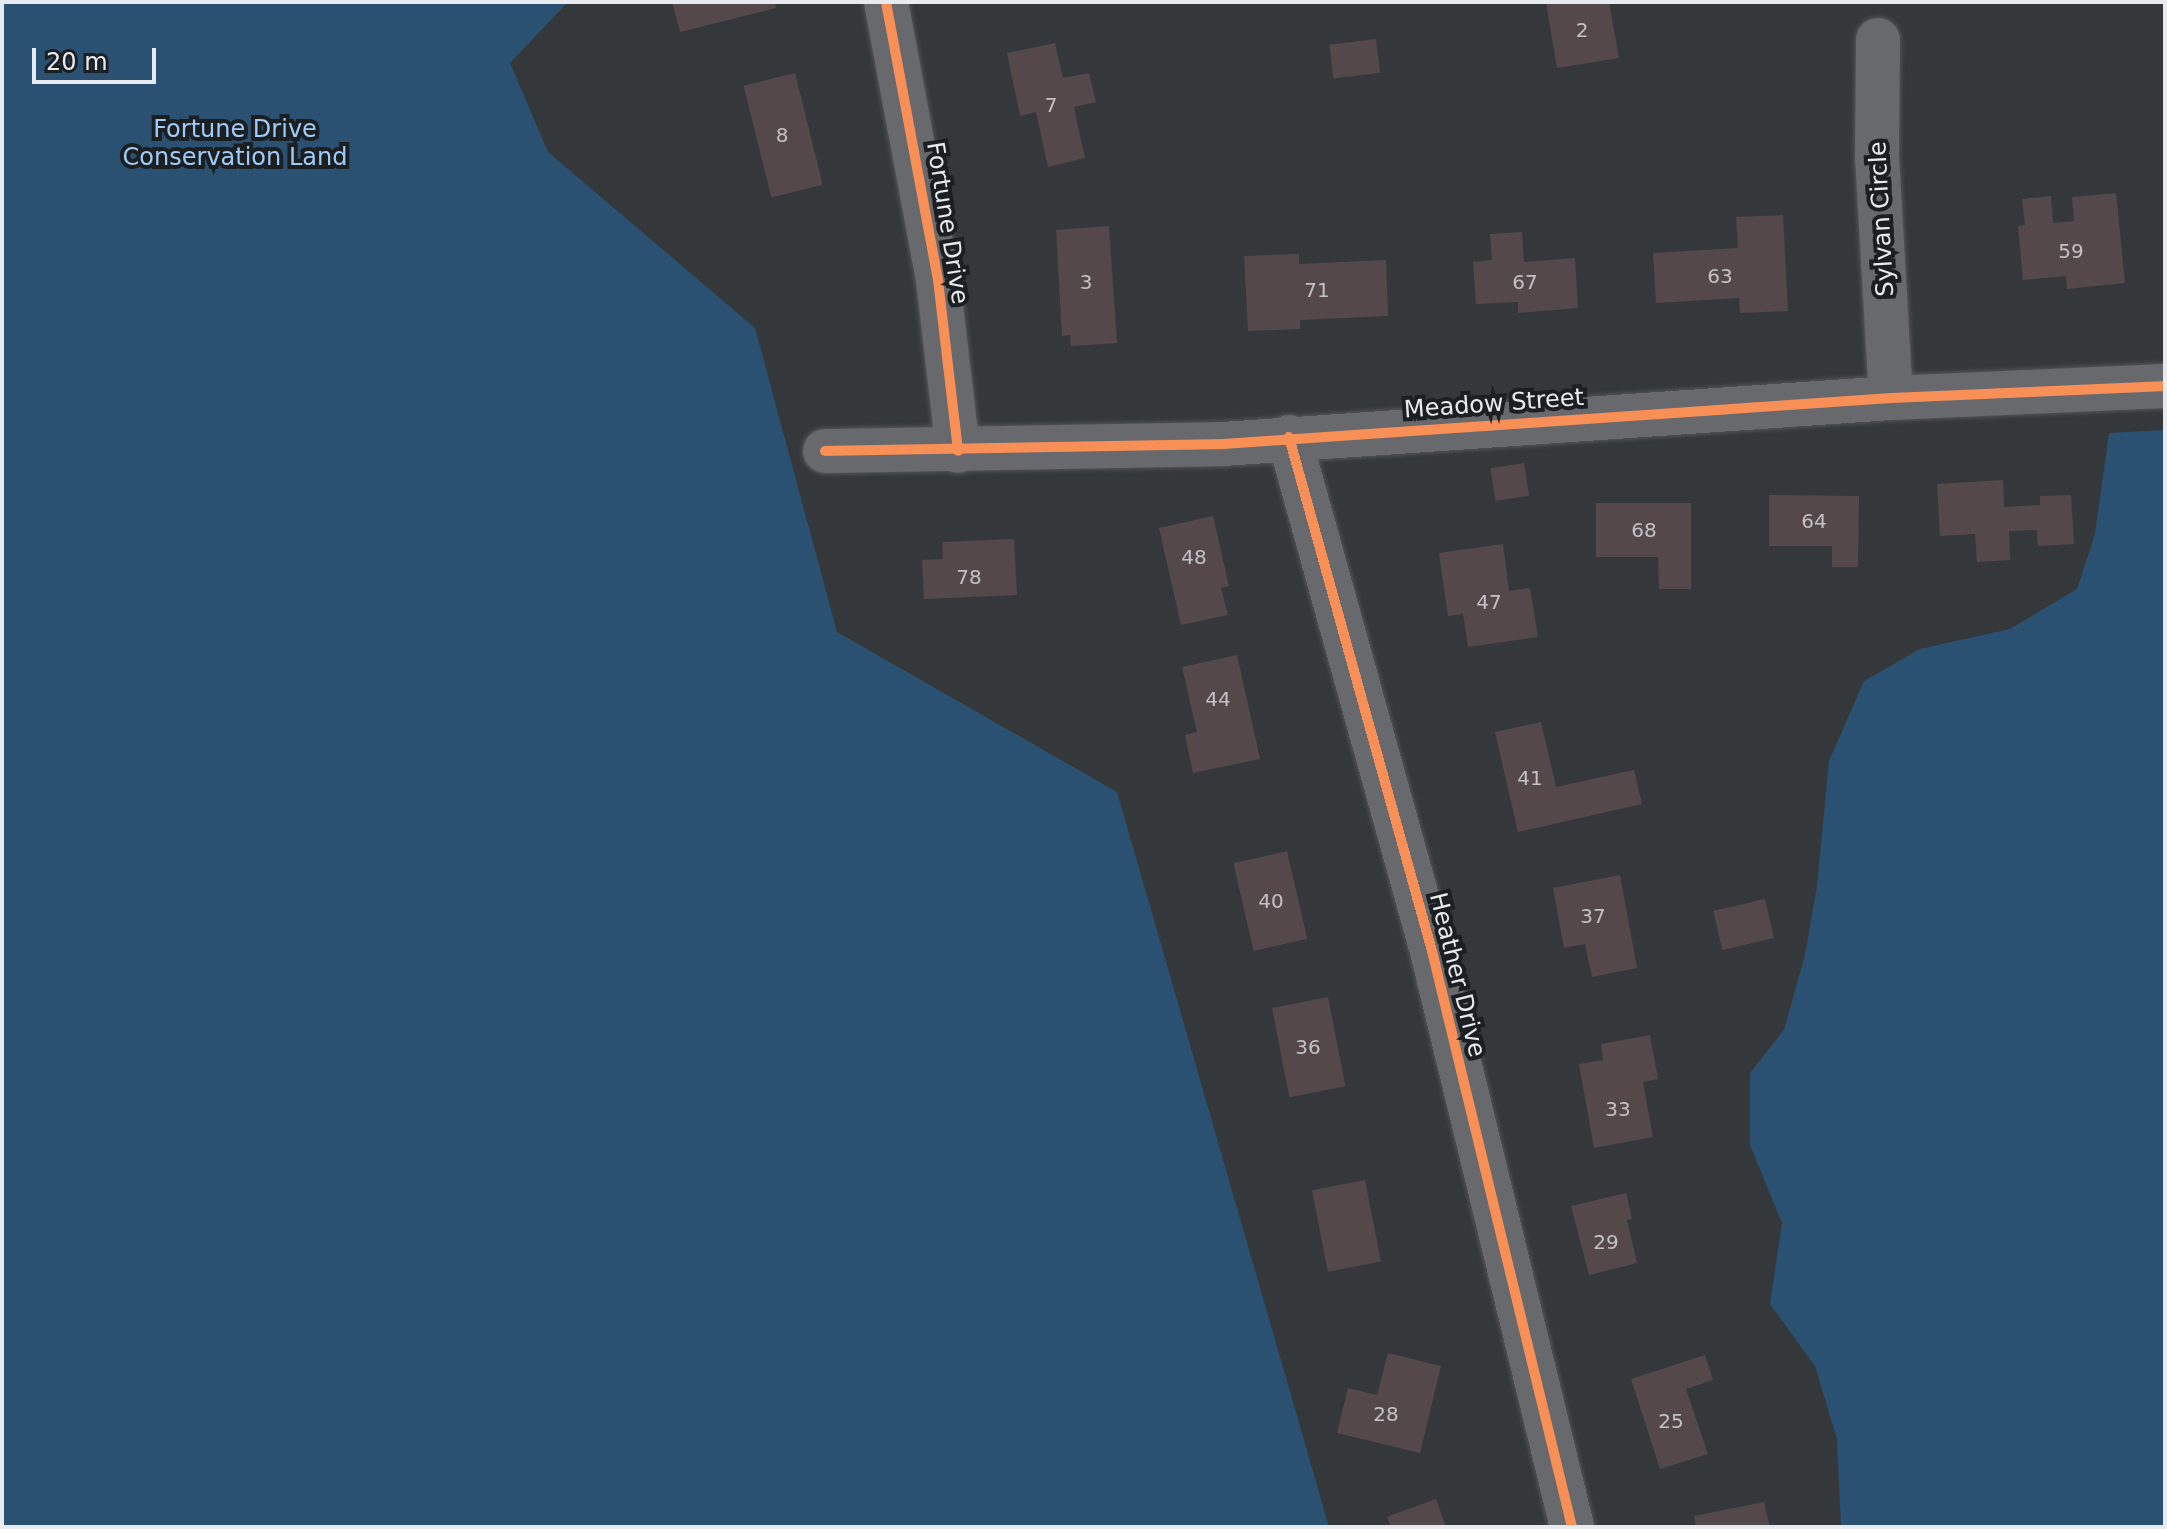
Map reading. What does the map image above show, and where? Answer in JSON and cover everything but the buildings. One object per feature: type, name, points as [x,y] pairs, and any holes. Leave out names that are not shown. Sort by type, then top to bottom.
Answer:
[{"type":"street","name":"Fortune Drive","points":[[886,2],[938,280],[958,451]]},
{"type":"street","name":"Sylvan Circle","points":[[1878,40],[1877,157],[1891,398]]},
{"type":"street","name":"Meadow Street","points":[[825,451],[1223,444],[1289,437],[1891,398],[2165,386]]},
{"type":"street","name":"Heather Drive","points":[[1289,437],[1432,951],[1572,1527]]},
{"type":"green space","name":"Fortune Drive Conservation Land","points":[[2,2],[568,2],[510,63],[548,152],[755,328],[837,632],[1117,792],[1329,1527],[2,1527]]},
{"type":"green space","points":[[2165,430],[2165,1527],[1841,1527],[1837,1439],[1815,1366],[1770,1304],[1782,1223],[1750,1145],[1750,1073],[1784,1030],[1805,955],[1817,886],[1829,761],[1864,681],[1920,649],[2010,629],[2077,589],[2095,534],[2109,433]]},
{"type":"cycle path","points":[[886,2],[938,280],[958,451]]},
{"type":"cycle path","points":[[825,451],[1223,444],[1891,398],[2165,386]]},
{"type":"cycle path","points":[[1289,437],[1432,951],[1572,1527]]}]
